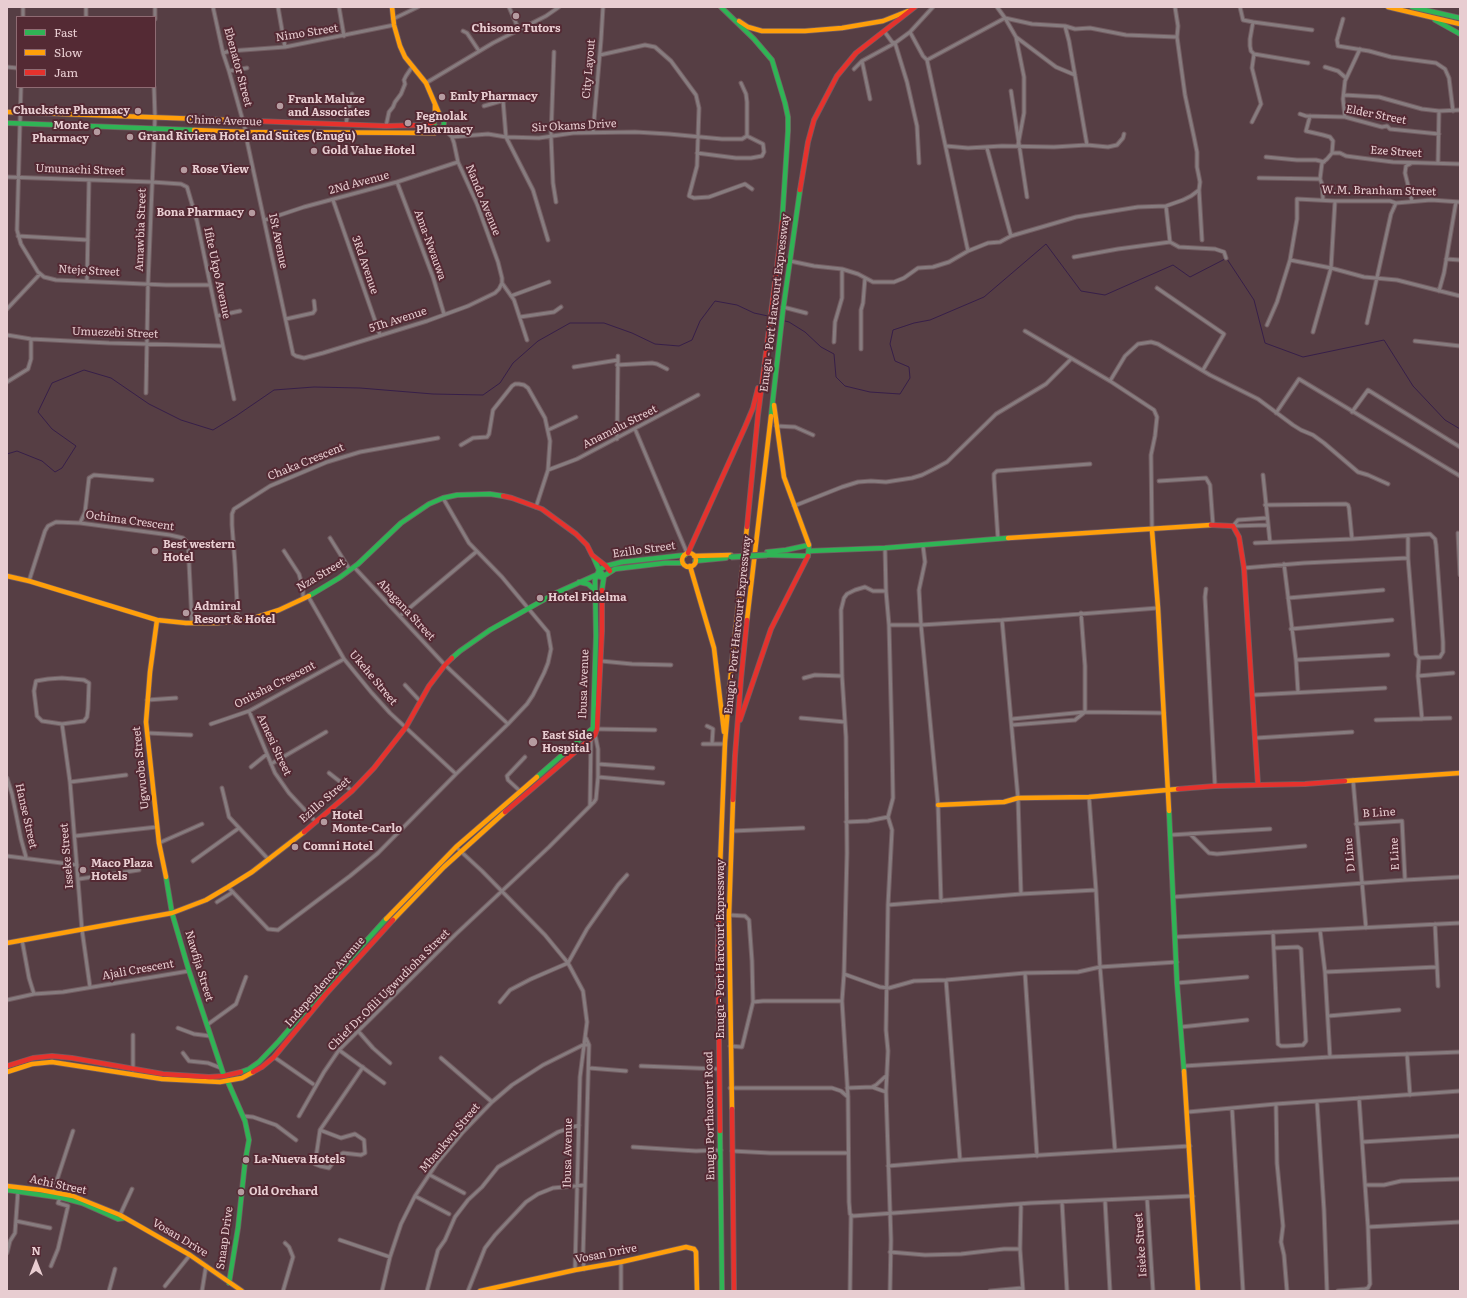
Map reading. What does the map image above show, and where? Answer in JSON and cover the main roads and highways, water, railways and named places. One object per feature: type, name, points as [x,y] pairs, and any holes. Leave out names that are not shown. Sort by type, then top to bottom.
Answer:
[{"type":"main road","points":[[392,7],[394,25],[400,46],[412,67],[426,83],[435,103],[441,118],[444,124],[440,128],[435,127],[435,103]]},
{"type":"main road","name":"Enugu Porthacourt Road","points":[[721,7],[754,39],[772,60],[788,117],[786,181],[779,252],[763,374],[756,451],[732,661],[725,743],[719,896],[722,1291]]},
{"type":"main road","points":[[730,16],[752,28],[762,31],[781,32],[842,28],[866,24],[889,19],[915,7]]},
{"type":"main road","name":"Enugu - Port Harcourt Expressway","points":[[734,1291],[730,1088],[730,915],[737,730],[772,399],[800,186],[808,142],[814,120],[828,92],[847,62],[856,53],[915,7]]},
{"type":"main road","points":[[1388,7],[1460,24]]},
{"type":"main road","points":[[1412,7],[1460,18]]},
{"type":"main road","points":[[1430,17],[1460,34]]},
{"type":"main road","name":"Chime Avenue","points":[[7,112],[155,117],[243,122],[386,126],[423,125],[441,118]]},
{"type":"main road","name":"Chime Avenue","points":[[7,123],[246,132],[435,133],[440,128]]},
{"type":"main road","points":[[690,566],[686,566],[683,563],[682,558],[687,554],[745,427],[753,408],[763,374]]},
{"type":"main road","points":[[737,730],[772,629],[808,551],[784,477],[772,399]]},
{"type":"main road","name":"Nza Street","points":[[7,576],[29,581],[157,620],[192,623],[238,621],[269,614],[306,597],[352,569],[401,523],[429,504],[443,498],[466,494],[490,494],[512,498],[536,507],[561,522],[576,534],[592,554],[610,571]]},
{"type":"main road","points":[[687,554],[695,559],[808,551],[923,546],[998,539],[1213,525],[1232,526],[1239,537],[1244,568],[1258,785]]},
{"type":"main road","points":[[1152,530],[1169,791],[1177,983],[1188,1112],[1198,1291]]},
{"type":"main road","points":[[767,554],[786,550],[808,551]]},
{"type":"main road","points":[[592,554],[604,577]]},
{"type":"main road","name":"Ezillo Street","points":[[606,566],[622,562],[687,554]]},
{"type":"main road","points":[[690,566],[695,559]]},
{"type":"main road","name":"Ezillo Street","points":[[604,577],[610,571],[650,565],[683,563]]},
{"type":"main road","name":"Ibusa Avenue","points":[[593,732],[596,575],[599,570],[606,566]]},
{"type":"main road","points":[[690,566],[714,648],[725,743]]},
{"type":"main road","points":[[596,575],[604,577]]},
{"type":"main road","name":"Ezillo Street","points":[[7,942],[172,913],[206,900],[228,887],[268,860],[352,791],[374,768],[406,727],[429,686],[445,665],[460,651],[476,639],[529,609],[579,582],[596,575]]},
{"type":"main road","name":"Ibusa Avenue","points":[[593,732],[601,661],[604,577]]},
{"type":"main road","points":[[579,582],[588,584],[595,590]]},
{"type":"main road","name":"Ugwuoba Street","points":[[157,620],[147,700],[147,734],[159,843],[172,913]]},
{"type":"main road","name":"Independence Avenue","points":[[7,1066],[52,1062],[182,1081],[228,1082],[242,1078],[256,1071],[274,1057],[326,994],[374,940],[444,867],[514,800],[520,791],[593,732]]},
{"type":"main road","name":"Independence Avenue","points":[[7,1072],[22,1064],[42,1057],[52,1056],[72,1058],[133,1070],[140,1074],[196,1077],[224,1076],[244,1071],[265,1058],[340,970],[400,904],[456,847],[514,800],[593,732]]},
{"type":"main road","points":[[938,805],[1004,802],[1018,798],[1089,797],[1215,786],[1354,780],[1460,773]]},
{"type":"main road","name":"Nawfija Street","points":[[172,913],[189,971],[224,1076]]},
{"type":"main road","points":[[52,1056],[52,1062]]},
{"type":"main road","points":[[72,1058],[72,1064]]},
{"type":"main road","name":"Snaap Drive","points":[[228,1082],[243,1116],[249,1140],[245,1162],[238,1228],[229,1282]]},
{"type":"main road","name":"Achi Street","points":[[7,1186],[82,1203],[118,1219],[125,1218]]},
{"type":"main road","name":"Achi Street","points":[[7,1190],[18,1189],[53,1192],[83,1199],[125,1218]]},
{"type":"main road","name":"Vosan Drive","points":[[125,1218],[190,1255],[242,1291]]},
{"type":"main road","name":"Vosan Drive","points":[[480,1291],[690,1247],[694,1249],[696,1256],[697,1291]]},
{"type":"waterway","points":[[785,321],[805,332],[821,347],[834,354],[836,377],[845,386],[870,392],[900,394],[910,378],[909,367],[895,361],[890,344],[893,330],[914,323],[930,320],[984,297],[1046,244],[1081,291],[1105,295],[1173,265],[1190,277],[1225,259]]},
{"type":"waterway","points":[[1227,259],[1254,300],[1265,343],[1303,357],[1384,340],[1413,386],[1445,420],[1460,429]]},
{"type":"waterway","points":[[7,454],[17,451],[42,461],[55,472],[62,468],[76,446],[52,429],[38,412],[52,383],[84,370],[111,378],[149,404],[181,420],[213,430],[274,390],[314,387],[360,388],[433,394],[483,395],[500,383],[513,363],[538,341],[570,323],[604,323],[632,333],[655,344],[679,346],[692,340],[700,321],[715,301],[737,305],[754,313],[768,316]]},
{"type":"waterway","points":[[773,318],[780,319]]},
{"type":"place","name":"Chisome Tutors","points":[[516,16]]},
{"type":"place","name":"Emly Pharmacy","points":[[442,97]]},
{"type":"place","name":"Frank Maluze and Associates","points":[[280,106]]},
{"type":"place","name":"Chuckstar Pharmacy","points":[[138,111]]},
{"type":"place","name":"Fegnolak Pharmacy","points":[[408,123]]},
{"type":"place","name":"Monte Pharmacy","points":[[97,132]]},
{"type":"place","name":"Grand Riviera Hotel and Suites (Enugu)","points":[[130,137]]},
{"type":"place","name":"Gold Value Hotel","points":[[314,151]]},
{"type":"place","name":"Rose View","points":[[184,170]]},
{"type":"place","name":"Bona Pharmacy","points":[[252,213]]},
{"type":"place","name":"Best western Hotel","points":[[155,551]]},
{"type":"place","name":"Hotel Fidelma","points":[[540,598]]},
{"type":"place","name":"Admiral Resort & Hotel","points":[[186,613]]},
{"type":"place","name":"East Side Hospital","points":[[533,742]]},
{"type":"place","name":"Hotel Monte-Carlo","points":[[324,822]]},
{"type":"place","name":"Comni Hotel","points":[[295,847]]},
{"type":"place","name":"Maco Plaza Hotels","points":[[83,870]]},
{"type":"place","name":"La-Nueva Hotels","points":[[246,1160]]},
{"type":"place","name":"Old Orchard","points":[[241,1192]]}]
